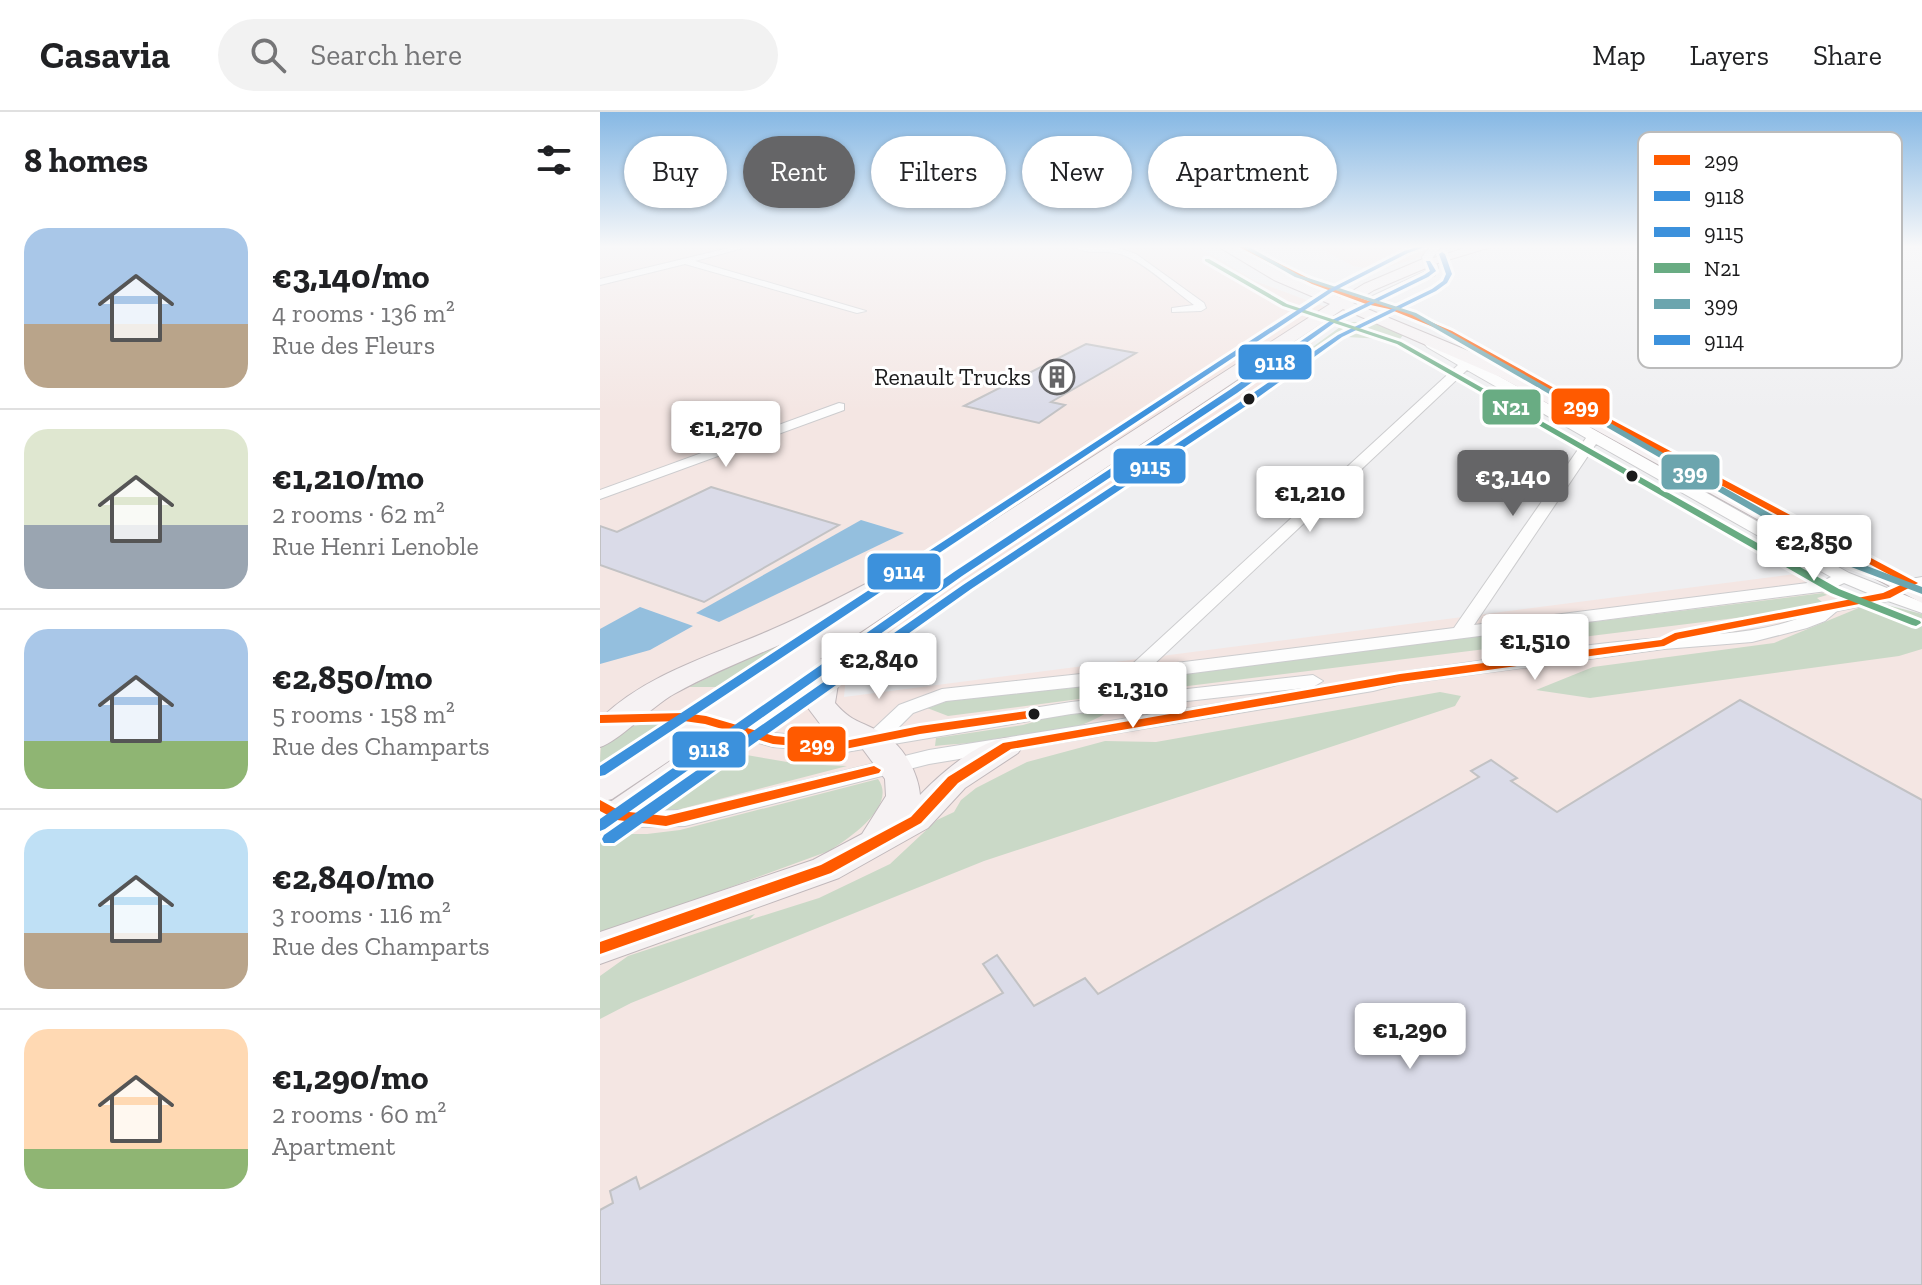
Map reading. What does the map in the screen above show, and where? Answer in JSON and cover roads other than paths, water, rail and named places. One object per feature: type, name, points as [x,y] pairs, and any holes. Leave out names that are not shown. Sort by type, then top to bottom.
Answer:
[{"type":"main road","points":[[1347,302],[1445,336],[1500,377]]},
{"type":"main road","points":[[1349,302],[1424,337],[1783,524],[1852,576],[1911,594]]},
{"type":"main road","points":[[604,809],[706,720],[975,542],[1332,322],[1357,302]]},
{"type":"main road","points":[[604,809],[737,731],[1272,357]]},
{"type":"main road","points":[[1783,524],[1799,529],[1911,594]]},
{"type":"main road","points":[[604,719],[670,684],[786,634],[925,563],[975,542]]},
{"type":"main road","points":[[824,668],[820,704],[838,726],[884,753],[902,779],[903,797],[871,846]]},
{"type":"main road","points":[[600,948],[826,869],[916,820],[953,780],[1007,746]]},
{"type":"street","points":[[828,302],[861,311]]},
{"type":"street","points":[[1183,302],[1175,308],[1192,311],[1201,308],[1190,302]]},
{"type":"street","points":[[1424,337],[1431,345],[1466,365],[1500,377],[1597,437],[1852,576]]},
{"type":"street","points":[[1102,728],[1118,714],[1131,674],[1466,365]]},
{"type":"street","points":[[600,495],[839,407]]},
{"type":"street","points":[[1460,632],[1588,443],[1597,437]]},
{"type":"street","points":[[884,753],[906,709],[928,698],[1827,586],[1852,576]]},
{"type":"street","points":[[604,719],[706,720],[737,731],[806,745],[840,746],[884,753],[1007,746],[1400,678],[1664,643],[1686,646],[1766,633],[1824,615],[1835,606],[1852,576]]},
{"type":"street","points":[[1835,606],[1911,594]]},
{"type":"street","points":[[604,809],[652,821],[685,818],[884,753],[920,730],[1123,702],[1361,676],[1400,678]]},
{"type":"water","points":[[861,520],[904,533],[719,622],[696,613]]},
{"type":"water","points":[[640,607],[693,626],[650,650],[600,664],[600,629]]},
{"type":"place","name":"Renault Trucks","points":[[1057,377]]}]
